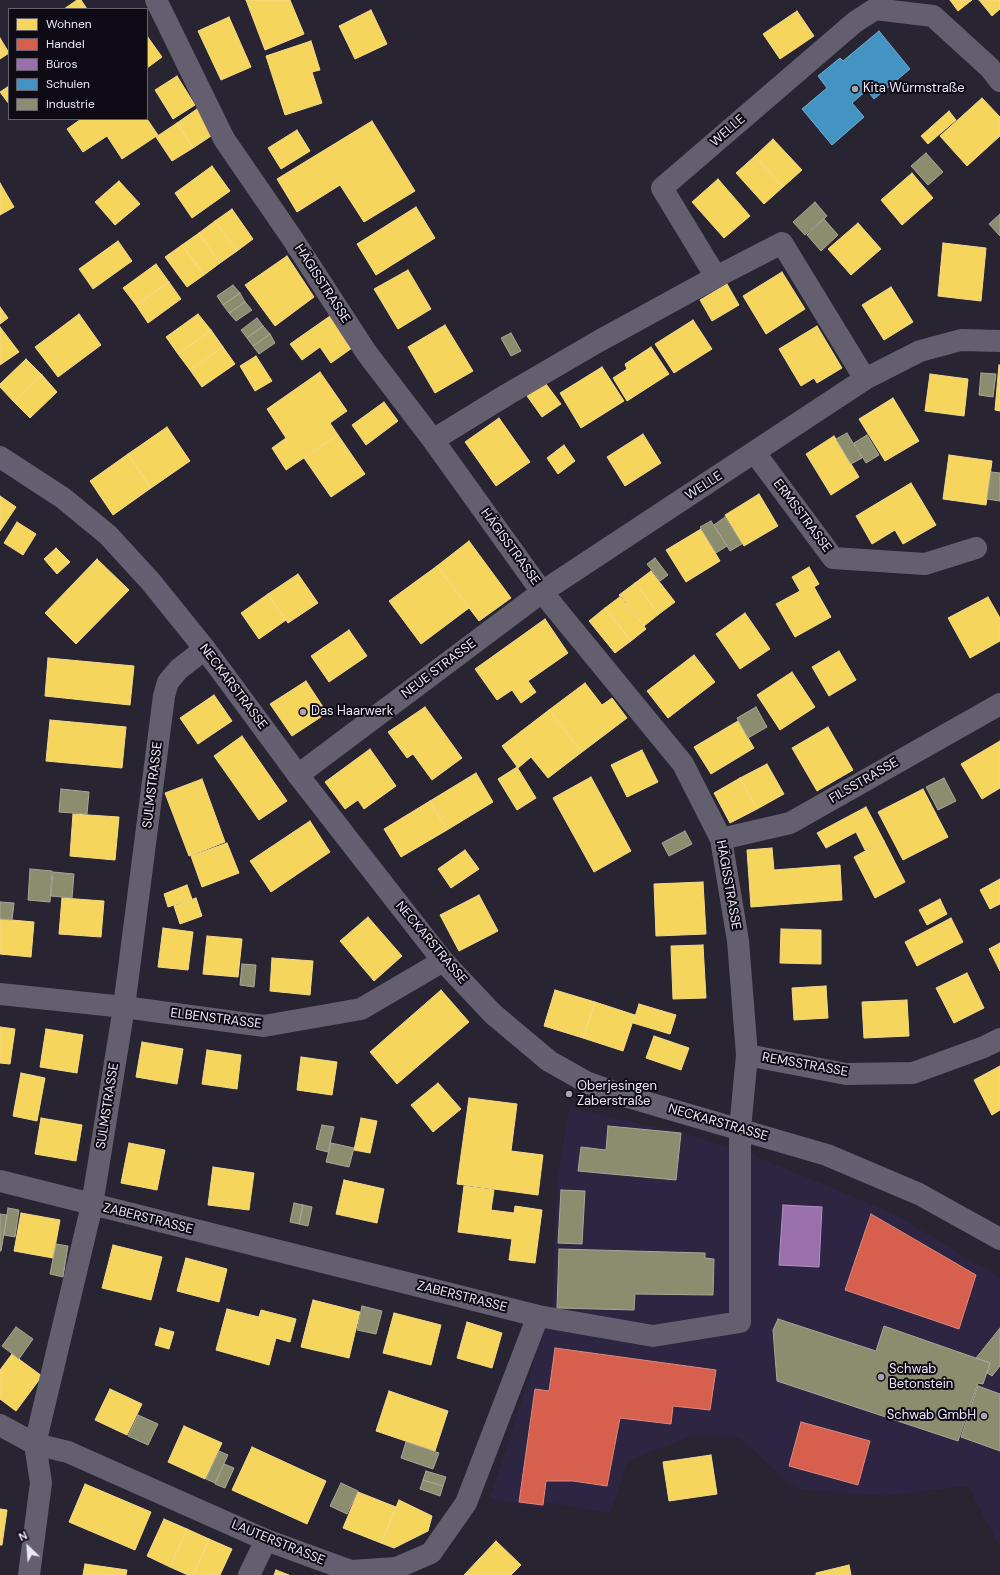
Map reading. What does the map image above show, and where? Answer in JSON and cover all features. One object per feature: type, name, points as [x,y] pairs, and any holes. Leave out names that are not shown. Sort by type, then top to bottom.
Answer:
[{"type":"main road","name":"NECKARSTRASSE","points":[[0,457],[63,498],[108,535],[151,582],[205,649],[298,775],[443,961],[493,1014],[549,1062],[588,1083],[628,1097],[827,1155],[919,1194],[1000,1239]]},
{"type":"street","name":"HÄGISSTRASSE","points":[[156,0],[224,139],[292,238],[366,352],[433,440],[542,592],[683,764],[721,839],[738,941],[747,1055],[740,1129]]},
{"type":"street","name":"WELLE","points":[[716,277],[662,188],[855,22],[875,9],[933,16],[990,68],[1000,81]]},
{"type":"street","points":[[433,440],[580,353],[716,277],[782,244],[865,379]]},
{"type":"street","name":"WELLE","points":[[542,592],[755,454],[865,379],[920,351],[961,340],[1000,341]]},
{"type":"street","name":"ERMSSTRASSE","points":[[755,454],[833,558],[925,564],[976,548]]},
{"type":"street","name":"NEUE STRASSE","points":[[298,775],[542,592]]},
{"type":"street","name":"SULMSTRASSE","points":[[29,1575],[41,1483],[35,1444],[92,1205],[124,1007],[164,696],[168,682],[179,669],[205,649]]},
{"type":"street","name":"FILSSTRASSE","points":[[721,839],[790,823],[1000,704]]},
{"type":"street","name":"ELBENSTRASSE","points":[[0,994],[124,1007],[264,1026],[361,1009],[443,961]]},
{"type":"street","name":"REMSSTRASSE","points":[[747,1055],[846,1074],[913,1073],[984,1047],[1000,1039]]},
{"type":"street","name":"ZABERSTRASSE","points":[[0,1181],[538,1316],[653,1336],[740,1322],[740,1129]]},
{"type":"street","name":"LAUTERSTRASSE","points":[[0,1425],[35,1444],[68,1452],[266,1540],[351,1571],[396,1568],[431,1553],[466,1503],[538,1316]]},
{"type":"street","points":[[250,1575],[266,1540]]},
{"type":"shaded area","points":[[569,1108],[684,1133],[753,1155],[897,1215],[1000,1278],[1000,1548],[968,1486],[883,1496],[796,1489],[738,1437],[693,1436],[627,1461],[611,1513],[546,1502],[544,1509],[490,1498],[552,1306],[557,1183]]},
{"type":"building: Wohnen","points":[[77,0],[81,0],[86,8],[65,8]]},
{"type":"building: Wohnen","points":[[246,0],[290,0],[304,34],[265,50]]},
{"type":"building: Wohnen","points":[[950,0],[972,0],[958,11]]},
{"type":"building: Wohnen","points":[[979,0],[1000,0],[1000,9],[992,16]]},
{"type":"building: Wohnen","points":[[371,10],[387,44],[355,59],[339,26]]},
{"type":"building: Wohnen","points":[[797,11],[814,36],[780,59],[763,34]]},
{"type":"building: Wohnen","points":[[229,17],[251,67],[221,80],[198,31]]},
{"type":"building: Wohnen","points":[[148,37],[162,57],[148,67]]},
{"type":"building: Wohnen","points":[[0,38],[8,54],[0,59]]},
{"type":"building: Wohnen","points":[[311,41],[320,70],[312,72],[322,103],[285,115],[266,56]]},
{"type":"building: Wohnen","points":[[177,76],[195,105],[173,119],[155,90]]},
{"type":"building: Wohnen","points":[[8,87],[8,103],[0,92]]},
{"type":"building: Wohnen","points":[[982,98],[1000,117],[1000,136],[967,166],[940,136]]},
{"type":"building: Wohnen","points":[[197,109],[214,134],[193,148],[177,123]]},
{"type":"building: Wohnen","points":[[949,111],[956,120],[928,144],[921,136]]},
{"type":"building: Wohnen","points":[[80,120],[148,120],[158,135],[122,159],[107,136],[83,152],[67,129]]},
{"type":"building: Wohnen","points":[[372,121],[415,191],[364,222],[340,185],[297,212],[277,179]]},
{"type":"building: Wohnen","points":[[177,123],[193,148],[172,161],[156,137]]},
{"type":"building: Wohnen","points":[[297,130],[310,151],[281,169],[268,148]]},
{"type":"building: Wohnen","points":[[773,139],[802,170],[783,187],[755,156]]},
{"type":"building: Wohnen","points":[[755,156],[783,187],[764,204],[736,173]]},
{"type":"building: Wohnen","points":[[212,166],[230,191],[192,218],[175,193]]},
{"type":"building: Wohnen","points":[[912,173],[933,198],[902,225],[881,200]]},
{"type":"building: Wohnen","points":[[718,179],[750,216],[724,238],[692,202]]},
{"type":"building: Wohnen","points":[[119,181],[140,204],[115,225],[95,202]]},
{"type":"building: Wohnen","points":[[0,183],[14,207],[0,215]]},
{"type":"building: Wohnen","points":[[416,207],[435,238],[376,275],[357,244]]},
{"type":"building: Wohnen","points":[[232,209],[253,239],[237,251],[215,221]]},
{"type":"building: Wohnen","points":[[215,221],[237,251],[220,263],[199,233]]},
{"type":"building: Wohnen","points":[[858,223],[881,249],[851,275],[828,249]]},
{"type":"building: Wohnen","points":[[199,233],[220,263],[204,275],[182,245]]},
{"type":"building: Wohnen","points":[[118,241],[132,261],[93,289],[79,269]]},
{"type":"building: Wohnen","points":[[943,243],[986,248],[981,301],[938,296]]},
{"type":"building: Wohnen","points":[[182,245],[204,275],[187,287],[165,257]]},
{"type":"building: Wohnen","points":[[287,256],[314,297],[275,326],[245,285]]},
{"type":"building: Wohnen","points":[[156,264],[169,282],[136,305],[123,288]]},
{"type":"building: Wohnen","points":[[408,270],[431,309],[398,329],[374,289]]},
{"type":"building: Wohnen","points":[[782,272],[805,309],[766,334],[743,296]]},
{"type":"building: Wohnen","points":[[169,282],[181,299],[148,323],[136,305]]},
{"type":"building: Wohnen","points":[[727,284],[739,305],[712,321],[700,300]]},
{"type":"building: Wohnen","points":[[891,287],[913,322],[884,340],[862,305]]},
{"type":"building: Wohnen","points":[[0,307],[8,318],[0,324]]},
{"type":"building: Wohnen","points":[[79,314],[101,345],[58,377],[35,347]]},
{"type":"building: Wohnen","points":[[198,314],[211,330],[178,354],[166,337]]},
{"type":"building: Wohnen","points":[[330,316],[352,348],[331,363],[320,347],[302,360],[290,344]]},
{"type":"building: Wohnen","points":[[693,320],[712,349],[674,373],[655,344]]},
{"type":"building: Wohnen","points":[[445,325],[473,371],[435,393],[408,347]]},
{"type":"building: Wohnen","points":[[817,326],[842,368],[817,383],[814,378],[801,386],[779,349]]},
{"type":"building: Wohnen","points":[[0,327],[19,352],[0,365]]},
{"type":"building: Wohnen","points":[[211,330],[223,347],[190,370],[178,354]]},
{"type":"building: Wohnen","points":[[223,347],[235,364],[202,387],[190,370]]},
{"type":"building: Wohnen","points":[[651,347],[669,374],[627,401],[613,378],[627,369],[625,364]]},
{"type":"building: Wohnen","points":[[256,356],[272,381],[255,391],[240,366]]},
{"type":"building: Wohnen","points":[[26,359],[42,375],[14,402],[0,387],[0,384]]},
{"type":"building: Wohnen","points":[[1000,365],[1000,411],[995,410]]},
{"type":"building: Wohnen","points":[[602,367],[624,401],[581,428],[560,393]]},
{"type":"building: Wohnen","points":[[320,372],[347,411],[330,423],[338,435],[286,470],[272,448],[286,438],[267,409]]},
{"type":"building: Wohnen","points":[[930,374],[968,379],[964,416],[925,411]]},
{"type":"building: Wohnen","points":[[42,375],[57,392],[30,418],[14,402]]},
{"type":"building: Wohnen","points":[[546,384],[561,404],[542,417],[527,396]]},
{"type":"building: Wohnen","points":[[893,398],[919,441],[885,461],[859,419]]},
{"type":"building: Wohnen","points":[[384,402],[398,421],[366,445],[352,425]]},
{"type":"building: Wohnen","points":[[499,418],[530,462],[496,486],[465,442]]},
{"type":"building: Wohnen","points":[[167,427],[190,461],[151,488],[128,454]]},
{"type":"building: Wohnen","points":[[643,434],[661,463],[625,486],[607,457]]},
{"type":"building: Wohnen","points":[[338,435],[365,474],[331,497],[304,458]]},
{"type":"building: Wohnen","points":[[834,436],[859,477],[831,495],[806,454]]},
{"type":"building: Wohnen","points":[[564,445],[575,461],[558,474],[547,458]]},
{"type":"building: Wohnen","points":[[128,454],[151,488],[113,515],[90,481]]},
{"type":"building: Wohnen","points":[[949,455],[992,461],[986,505],[943,499]]},
{"type":"building: Wohnen","points":[[911,483],[936,525],[903,544],[895,530],[872,544],[856,516]]},
{"type":"building: Wohnen","points":[[759,494],[778,526],[744,546],[725,515]]},
{"type":"building: Wohnen","points":[[0,496],[16,507],[0,531]]},
{"type":"building: Wohnen","points":[[17,522],[36,534],[23,555],[4,543]]},
{"type":"building: Wohnen","points":[[701,529],[720,561],[686,582],[666,550]]},
{"type":"building: Wohnen","points":[[469,541],[511,598],[479,621],[437,566]]},
{"type":"building: Wohnen","points":[[56,548],[70,562],[57,574],[44,559]]},
{"type":"building: Wohnen","points":[[97,559],[129,590],[76,644],[45,613]]},
{"type":"building: Wohnen","points":[[437,566],[469,608],[421,644],[389,601]]},
{"type":"building: Wohnen","points":[[809,567],[819,584],[814,587],[831,617],[795,637],[776,604],[800,591],[792,577]]},
{"type":"building: Wohnen","points":[[651,571],[675,602],[659,614],[635,583]]},
{"type":"building: Wohnen","points":[[298,574],[318,603],[288,623],[268,594]]},
{"type":"building: Wohnen","points":[[635,583],[659,614],[644,626],[619,595]]},
{"type":"building: Wohnen","points":[[268,594],[286,620],[259,639],[241,613]]},
{"type":"building: Wohnen","points":[[621,596],[646,629],[631,641],[605,608]]},
{"type":"building: Wohnen","points":[[988,597],[1000,618],[1000,641],[970,658],[948,618]]},
{"type":"building: Wohnen","points":[[605,608],[631,641],[615,653],[589,621]]},
{"type":"building: Wohnen","points":[[745,613],[770,649],[740,669],[716,634]]},
{"type":"building: Wohnen","points":[[545,619],[568,653],[528,681],[536,692],[521,703],[512,690],[497,700],[475,669]]},
{"type":"building: Wohnen","points":[[349,630],[367,656],[329,682],[311,656]]},
{"type":"building: Wohnen","points":[[839,651],[856,680],[829,696],[812,667]]},
{"type":"building: Wohnen","points":[[694,655],[715,682],[668,718],[647,691]]},
{"type":"building: Wohnen","points":[[48,658],[134,666],[130,705],[45,696]]},
{"type":"building: Wohnen","points":[[792,672],[815,707],[780,730],[757,695]]},
{"type":"building: Wohnen","points":[[306,681],[327,713],[292,736],[270,704]]},
{"type":"building: Wohnen","points":[[585,683],[602,705],[612,698],[627,718],[582,752],[549,710]]},
{"type":"building: Wohnen","points":[[214,695],[232,721],[198,744],[180,718]]},
{"type":"building: Wohnen","points":[[425,707],[462,758],[432,780],[413,754],[407,758],[388,732]]},
{"type":"building: Wohnen","points":[[549,710],[582,752],[548,778],[531,757],[518,768],[502,746]]},
{"type":"building: Wohnen","points":[[50,720],[126,727],[122,768],[46,761]]},
{"type":"building: Wohnen","points":[[738,721],[754,748],[711,774],[694,747]]},
{"type":"building: Wohnen","points":[[828,727],[853,770],[817,791],[792,748]]},
{"type":"building: Wohnen","points":[[242,736],[287,801],[259,820],[214,756]]},
{"type":"building: Wohnen","points":[[1000,741],[1000,788],[982,799],[961,764]]},
{"type":"building: Wohnen","points":[[370,749],[396,786],[364,809],[358,800],[345,809],[325,782]]},
{"type":"building: Wohnen","points":[[642,750],[658,782],[627,797],[611,765]]},
{"type":"building: Wohnen","points":[[767,764],[784,794],[757,809],[740,778]]},
{"type":"building: Wohnen","points":[[517,767],[536,798],[517,810],[498,779]]},
{"type":"building: Wohnen","points":[[476,773],[493,802],[447,830],[430,801]]},
{"type":"building: Wohnen","points":[[591,777],[631,851],[594,872],[553,798]]},
{"type":"building: Wohnen","points":[[740,778],[757,809],[730,823],[714,793]]},
{"type":"building: Wohnen","points":[[202,779],[225,842],[189,856],[165,793]]},
{"type":"building: Wohnen","points":[[923,789],[948,837],[903,860],[878,812]]},
{"type":"building: Wohnen","points":[[430,801],[447,830],[401,857],[384,829]]},
{"type":"building: Wohnen","points":[[866,807],[884,841],[865,850],[856,832],[826,848],[817,833]]},
{"type":"building: Wohnen","points":[[73,814],[119,817],[115,860],[70,856]]},
{"type":"building: Wohnen","points":[[310,821],[330,852],[271,892],[250,861]]},
{"type":"building: Wohnen","points":[[884,841],[905,882],[875,898],[854,857]]},
{"type":"building: Wohnen","points":[[227,843],[239,873],[202,887],[191,856]]},
{"type":"building: Wohnen","points":[[772,848],[774,870],[840,865],[842,900],[751,907],[747,850]]},
{"type":"building: Wohnen","points":[[465,850],[479,869],[451,888],[438,869]]},
{"type":"building: Wohnen","points":[[1000,879],[1000,904],[990,909],[980,890]]},
{"type":"building: Wohnen","points":[[703,882],[706,934],[656,936],[654,884]]},
{"type":"building: Wohnen","points":[[187,885],[192,899],[168,907],[164,894]]},
{"type":"building: Wohnen","points":[[479,895],[498,931],[459,951],[440,915]]},
{"type":"building: Wohnen","points":[[62,898],[104,901],[101,937],[59,934]]},
{"type":"building: Wohnen","points":[[196,898],[202,916],[180,924],[174,906]]},
{"type":"building: Wohnen","points":[[940,899],[947,914],[927,925],[919,910]]},
{"type":"building: Wohnen","points":[[368,917],[402,956],[374,981],[340,941]]},
{"type":"building: Wohnen","points":[[951,918],[963,942],[917,966],[905,942]]},
{"type":"building: Wohnen","points":[[0,919],[34,922],[31,957],[0,954]]},
{"type":"building: Wohnen","points":[[163,928],[193,932],[188,970],[158,967]]},
{"type":"building: Wohnen","points":[[781,929],[821,930],[821,964],[780,963]]},
{"type":"building: Wohnen","points":[[207,936],[242,939],[238,977],[203,974]]},
{"type":"building: Wohnen","points":[[1000,943],[1000,971],[989,949]]},
{"type":"building: Wohnen","points":[[703,945],[706,998],[673,999],[671,946]]},
{"type":"building: Wohnen","points":[[272,958],[313,961],[310,995],[270,991]]},
{"type":"building: Wohnen","points":[[967,973],[984,1008],[954,1023],[936,988]]},
{"type":"building: Wohnen","points":[[826,986],[828,1018],[794,1020],[792,988]]},
{"type":"building: Wohnen","points":[[441,990],[469,1022],[397,1084],[370,1052]]},
{"type":"building: Wohnen","points":[[555,990],[595,1002],[583,1038],[544,1026]]},
{"type":"building: Wohnen","points":[[907,1000],[909,1036],[864,1038],[862,1002]]},
{"type":"building: Wohnen","points":[[595,1002],[635,1015],[623,1051],[583,1038]]},
{"type":"building: Wohnen","points":[[639,1004],[676,1015],[670,1034],[633,1023]]},
{"type":"building: Wohnen","points":[[0,1027],[15,1029],[10,1064],[0,1063]]},
{"type":"building: Wohnen","points":[[46,1029],[83,1035],[77,1073],[40,1067]]},
{"type":"building: Wohnen","points":[[654,1036],[689,1048],[681,1070],[646,1058]]},
{"type":"building: Wohnen","points":[[142,1042],[183,1049],[177,1084],[136,1077]]},
{"type":"building: Wohnen","points":[[207,1050],[241,1055],[237,1089],[202,1084]]},
{"type":"building: Wohnen","points":[[301,1057],[337,1062],[332,1095],[297,1090]]},
{"type":"building: Wohnen","points":[[1000,1066],[1000,1110],[992,1115],[974,1080]]},
{"type":"building: Wohnen","points":[[21,1073],[45,1078],[37,1121],[13,1116]]},
{"type":"building: Wohnen","points":[[438,1083],[461,1109],[433,1132],[411,1105]]},
{"type":"building: Wohnen","points":[[469,1098],[517,1104],[511,1151],[543,1155],[538,1195],[457,1184]]},
{"type":"building: Wohnen","points":[[41,1118],[82,1125],[76,1161],[35,1154]]},
{"type":"building: Wohnen","points":[[361,1118],[377,1121],[370,1153],[354,1150]]},
{"type":"building: Wohnen","points":[[129,1143],[165,1150],[157,1190],[121,1183]]},
{"type":"building: Wohnen","points":[[213,1167],[254,1173],[249,1210],[208,1205]]},
{"type":"building: Wohnen","points":[[344,1180],[384,1189],[377,1223],[336,1214]]},
{"type":"building: Wohnen","points":[[464,1186],[494,1190],[491,1210],[514,1213],[515,1206],[542,1210],[535,1263],[509,1260],[512,1239],[458,1232]]},
{"type":"building: Wohnen","points":[[21,1213],[60,1220],[53,1258],[14,1251]]},
{"type":"building: Wohnen","points":[[113,1245],[162,1257],[151,1300],[102,1288]]},
{"type":"building: Wohnen","points":[[186,1258],[227,1269],[219,1302],[177,1291]]},
{"type":"building: Wohnen","points":[[313,1300],[360,1312],[349,1358],[301,1347]]},
{"type":"building: Wohnen","points":[[227,1309],[259,1317],[261,1310],[296,1319],[290,1342],[276,1338],[269,1365],[216,1350]]},
{"type":"building: Wohnen","points":[[394,1313],[441,1325],[431,1365],[383,1353]]},
{"type":"building: Wohnen","points":[[467,1322],[502,1333],[492,1368],[457,1358]]},
{"type":"building: Wohnen","points":[[160,1328],[174,1332],[169,1349],[155,1345]]},
{"type":"building: Wohnen","points":[[12,1354],[42,1376],[16,1411],[0,1399],[0,1370]]},
{"type":"building: Wohnen","points":[[110,1389],[142,1404],[127,1435],[95,1420]]},
{"type":"building: Wohnen","points":[[389,1391],[448,1411],[435,1451],[376,1431]]},
{"type":"building: Wohnen","points":[[184,1426],[222,1443],[205,1479],[168,1462]]},
{"type":"building: Wohnen","points":[[252,1447],[326,1481],[307,1524],[232,1490]]},
{"type":"building: Wohnen","points":[[711,1455],[717,1494],[669,1501],[663,1462]]},
{"type":"building: Wohnen","points":[[85,1484],[151,1512],[135,1550],[69,1522]]},
{"type":"building: Wohnen","points":[[358,1492],[396,1507],[381,1543],[343,1528]]},
{"type":"building: Wohnen","points":[[399,1500],[432,1516],[428,1531],[394,1548],[381,1543]]},
{"type":"building: Wohnen","points":[[0,1509],[7,1510],[2,1545],[0,1545]]},
{"type":"building: Wohnen","points":[[164,1519],[187,1529],[170,1567],[147,1556]]},
{"type":"building: Wohnen","points":[[187,1529],[209,1539],[193,1575],[188,1575],[170,1567]]},
{"type":"building: Wohnen","points":[[209,1539],[232,1549],[220,1575],[193,1575]]},
{"type":"building: Wohnen","points":[[496,1541],[521,1565],[511,1575],[464,1575]]},
{"type":"building: Wohnen","points":[[85,1564],[127,1570],[126,1575],[83,1575]]},
{"type":"building: Wohnen","points":[[849,1565],[851,1575],[816,1575],[816,1573]]},
{"type":"building: Wohnen","points":[[276,1570],[289,1575],[274,1575]]},
{"type":"building: Handel","points":[[871,1214],[976,1275],[959,1329],[845,1290]]},
{"type":"building: Handel","points":[[555,1348],[716,1370],[710,1410],[673,1406],[671,1424],[620,1418],[607,1486],[573,1481],[546,1481],[543,1505],[519,1502],[535,1389],[549,1391]]},
{"type":"building: Handel","points":[[801,1422],[870,1441],[858,1485],[789,1466]]},
{"type":"building: Büros","points":[[783,1205],[822,1207],[819,1267],[779,1265]]},
{"type":"building: Schulen","name":"Kita Würmstraße","points":[[879,31],[910,69],[874,99],[867,90],[852,103],[864,117],[832,145],[802,109],[827,88],[818,76],[840,58],[843,61]]},
{"type":"building: Industrie","points":[[926,153],[943,172],[928,185],[911,166]]},
{"type":"building: Industrie","points":[[815,202],[827,216],[805,235],[793,222]]},
{"type":"building: Industrie","points":[[1000,214],[1000,236],[989,224]]},
{"type":"building: Industrie","points":[[824,219],[838,235],[821,251],[807,235]]},
{"type":"building: Industrie","points":[[233,285],[240,293],[223,305],[217,296]]},
{"type":"building: Industrie","points":[[240,293],[245,302],[229,313],[223,305]]},
{"type":"building: Industrie","points":[[245,302],[252,310],[236,321],[229,313]]},
{"type":"building: Industrie","points":[[257,318],[263,326],[247,338],[241,330]]},
{"type":"building: Industrie","points":[[263,326],[270,334],[253,346],[247,338]]},
{"type":"building: Industrie","points":[[511,333],[521,351],[511,356],[501,338]]},
{"type":"building: Industrie","points":[[270,334],[275,343],[259,354],[253,346]]},
{"type":"building: Industrie","points":[[981,373],[996,374],[993,397],[979,395]]},
{"type":"building: Industrie","points":[[847,433],[862,458],[851,464],[836,439]]},
{"type":"building: Industrie","points":[[867,435],[879,455],[866,463],[854,443]]},
{"type":"building: Industrie","points":[[991,472],[1000,473],[1000,501],[987,499]]},
{"type":"building: Industrie","points":[[725,517],[742,544],[730,551],[714,525]]},
{"type":"building: Industrie","points":[[711,521],[727,546],[716,553],[700,527]]},
{"type":"building: Industrie","points":[[655,558],[668,575],[660,581],[647,564]]},
{"type":"building: Industrie","points":[[756,707],[767,727],[748,738],[737,718]]},
{"type":"building: Industrie","points":[[944,778],[956,801],[938,810],[926,787]]},
{"type":"building: Industrie","points":[[61,789],[89,792],[87,814],[59,812]]},
{"type":"building: Industrie","points":[[685,831],[692,844],[669,856],[662,843]]},
{"type":"building: Industrie","points":[[30,869],[52,871],[50,902],[28,900]]},
{"type":"building: Industrie","points":[[53,872],[74,874],[72,898],[51,896]]},
{"type":"building: Industrie","points":[[0,902],[14,903],[12,920],[0,919]]},
{"type":"building: Industrie","points":[[242,964],[256,965],[254,987],[240,985]]},
{"type":"building: Industrie","points":[[322,1125],[334,1127],[328,1152],[316,1149]]},
{"type":"building: Industrie","points":[[608,1126],[681,1133],[676,1180],[578,1171],[581,1147],[606,1150]]},
{"type":"building: Industrie","points":[[331,1143],[354,1148],[349,1167],[326,1162]]},
{"type":"building: Industrie","points":[[561,1190],[585,1191],[582,1244],[558,1243]]},
{"type":"building: Industrie","points":[[294,1203],[303,1205],[299,1224],[290,1222]]},
{"type":"building: Industrie","points":[[303,1205],[312,1207],[308,1226],[299,1224]]},
{"type":"building: Industrie","points":[[8,1208],[19,1210],[15,1237],[4,1235]]},
{"type":"building: Industrie","points":[[0,1214],[7,1215],[1,1251],[0,1251]]},
{"type":"building: Industrie","points":[[56,1244],[68,1246],[63,1277],[50,1274]]},
{"type":"building: Industrie","points":[[559,1249],[705,1253],[705,1258],[714,1259],[713,1295],[635,1294],[634,1310],[557,1308]]},
{"type":"building: Industrie","points":[[362,1306],[382,1311],[376,1334],[357,1330]]},
{"type":"building: Industrie","name":"Schwab Betonstein","points":[[778,1319],[876,1351],[884,1326],[990,1363],[983,1384],[978,1383],[958,1441],[777,1381],[773,1330]]},
{"type":"building: Industrie","points":[[16,1327],[33,1339],[19,1359],[2,1346]]},
{"type":"building: Industrie","points":[[1000,1328],[1000,1366],[992,1376],[987,1373],[990,1363],[976,1358]]},
{"type":"building: Industrie","name":"Schwab GmbH","points":[[978,1386],[1000,1394],[1000,1451],[961,1437]]},
{"type":"building: Industrie","points":[[138,1415],[158,1424],[148,1445],[128,1436]]},
{"type":"building: Industrie","points":[[406,1442],[439,1453],[433,1469],[401,1458]]},
{"type":"building: Industrie","points":[[219,1451],[228,1455],[215,1483],[206,1479]]},
{"type":"building: Industrie","points":[[224,1464],[234,1468],[225,1488],[215,1484]]},
{"type":"building: Industrie","points":[[426,1471],[446,1477],[443,1486],[423,1480]]},
{"type":"building: Industrie","points":[[423,1480],[443,1486],[440,1496],[420,1489]]},
{"type":"building: Industrie","points":[[341,1483],[358,1491],[347,1514],[330,1506]]},
{"type":"place","name":"Kita Würmstraße","points":[[855,89]]},
{"type":"place","name":"Das Haarwerk","points":[[303,712]]},
{"type":"place","name":"Oberjesingen Zaberstraße","points":[[569,1094]]},
{"type":"place","name":"Schwab Betonstein","points":[[881,1377]]},
{"type":"place","name":"Schwab GmbH","points":[[984,1416]]}]
